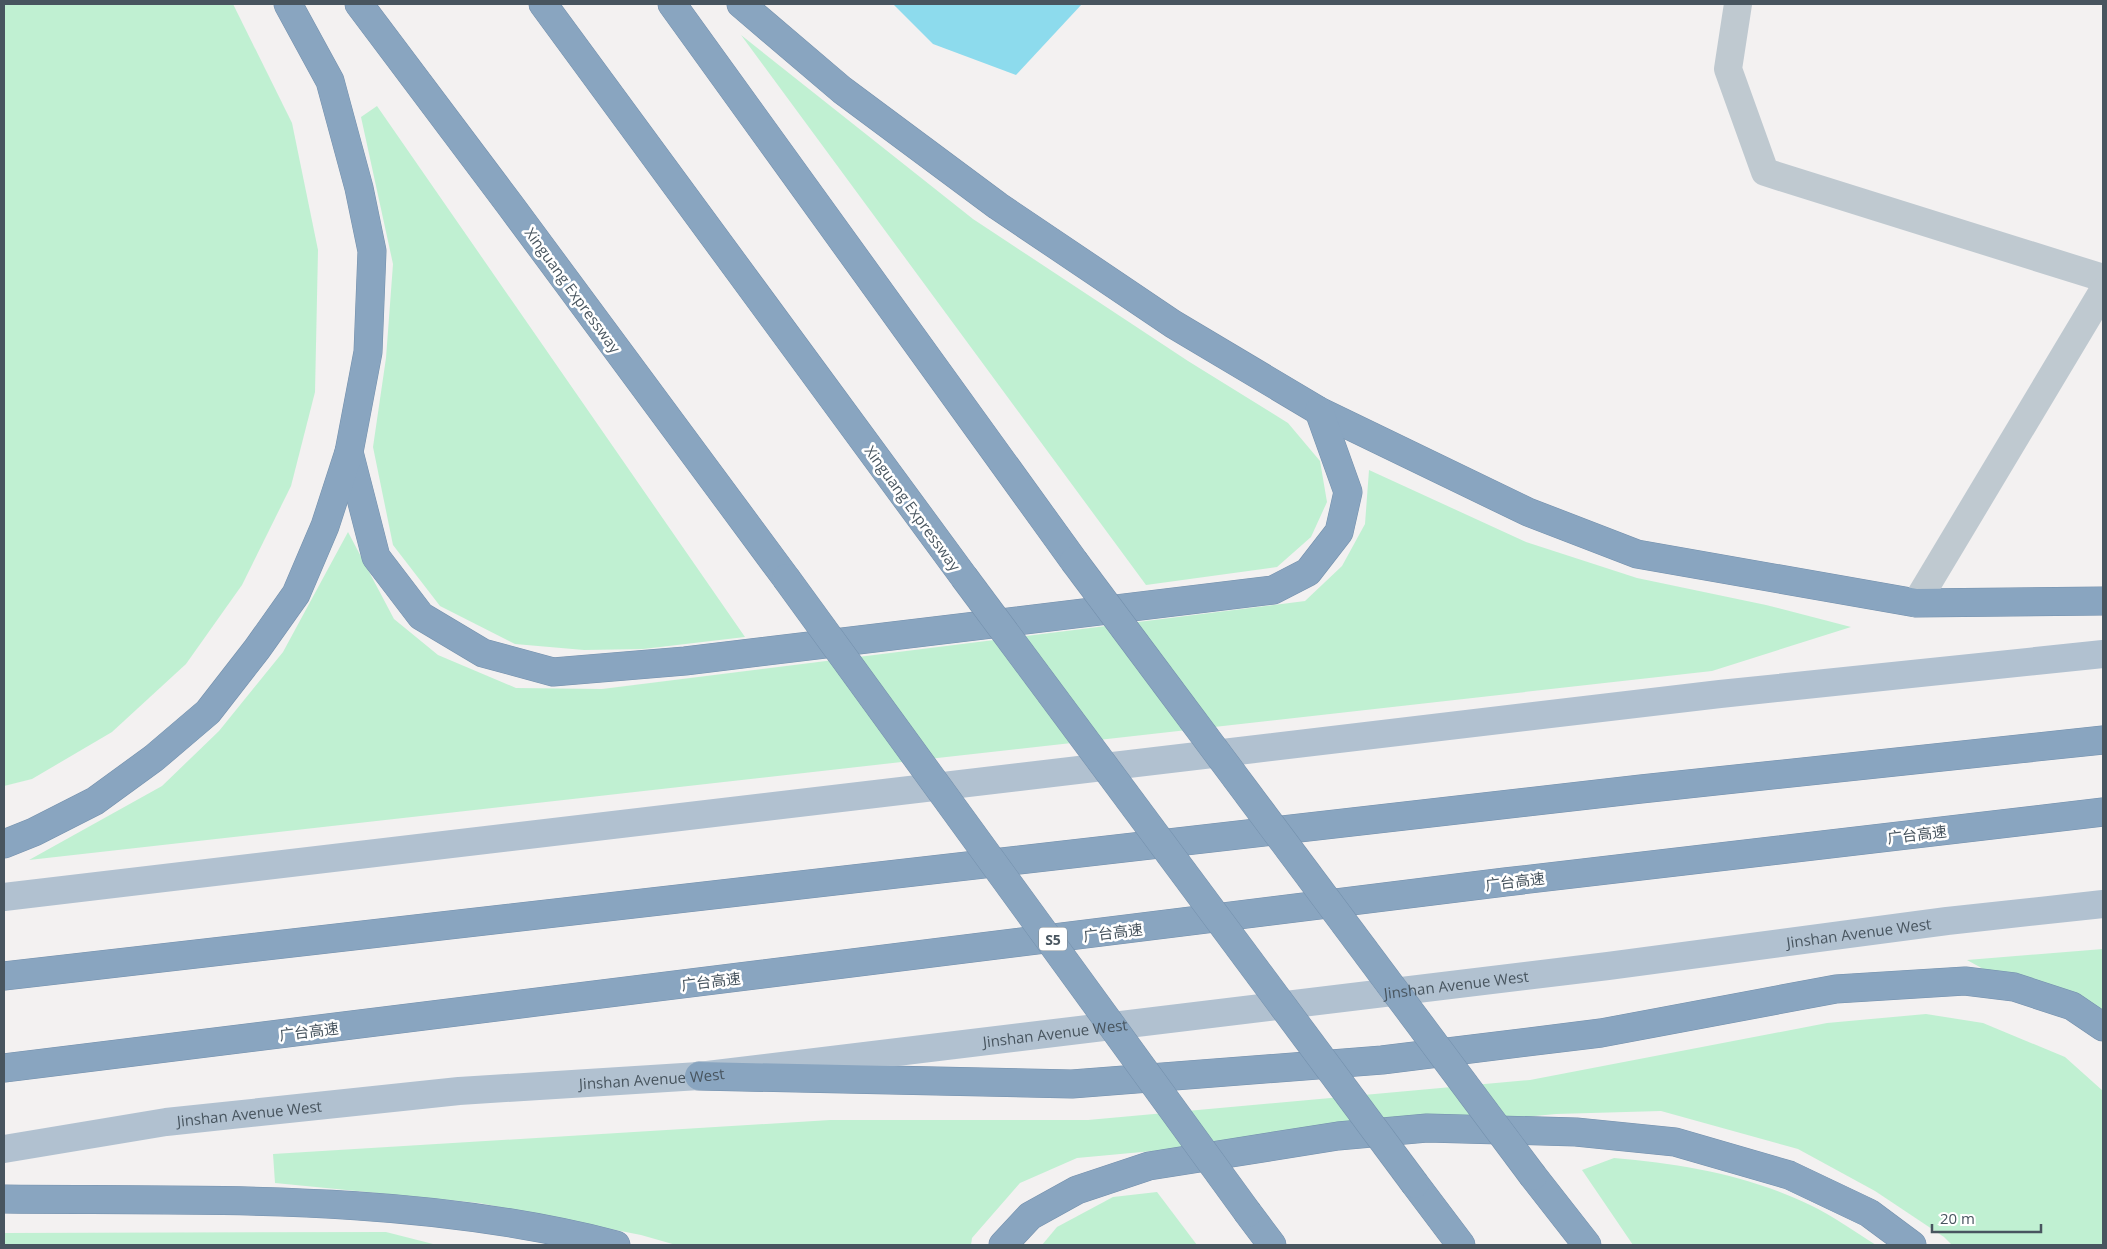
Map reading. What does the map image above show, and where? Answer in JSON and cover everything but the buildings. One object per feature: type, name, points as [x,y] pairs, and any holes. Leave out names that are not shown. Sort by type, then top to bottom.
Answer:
[{"type":"highway","points":[[4,844],[34,832],[95,801],[154,758],[208,712],[257,650],[296,594],[325,526],[348,452],[368,352],[372,251],[358,188],[330,81],[288,4]]},
{"type":"highway","name":"Xinguang Expressway","points":[[358,4],[510,205],[786,578],[1272,1245]]},
{"type":"highway","name":"Xinguang Expressway","points":[[543,4],[964,577],[1461,1245]]},
{"type":"highway","points":[[672,4],[1074,561],[1532,1176],[1587,1245]]},
{"type":"highway","points":[[741,4],[842,90],[998,206],[1172,324],[1319,411],[1528,512],[1637,554],[1916,603],[2103,602]]},
{"type":"highway","points":[[348,452],[376,557],[421,616],[483,653],[553,672],[695,660],[1273,590],[1308,572],[1339,532],[1348,492],[1319,411]]},
{"type":"highway","points":[[4,976],[1631,790],[2103,740]]},
{"type":"highway","name":"广台高速","points":[[4,1068],[1496,884],[2103,812]]},
{"type":"highway","points":[[699,1076],[1072,1084],[1382,1060],[1601,1033],[1836,989],[1965,981],[2014,987],[2072,1006],[2103,1027]]},
{"type":"highway","points":[[1003,1245],[1030,1216],[1077,1190],[1149,1166],[1338,1136],[1427,1128],[1576,1132],[1675,1142],[1788,1175],[1869,1213],[1912,1245]]},
{"type":"highway","points":[[4,1199],[324,1202],[428,1212],[559,1230],[616,1245]]},
{"type":"main road","points":[[4,897],[1691,698],[2103,654]]},
{"type":"main road","name":"Jinshan Avenue West","points":[[4,1149],[166,1122],[450,1092],[699,1076],[1608,966],[1946,921],[2103,904]]},
{"type":"street","points":[[1738,4],[1728,69],[1765,172],[2103,278]]},
{"type":"street","points":[[1916,603],[2103,292]]},
{"type":"green space","points":[[4,4],[233,4],[292,123],[318,250],[315,392],[291,486],[242,585],[186,664],[112,732],[32,779],[4,786]]},
{"type":"green space","points":[[741,35],[973,219],[1188,361],[1288,423],[1320,461],[1327,502],[1311,537],[1277,567],[1146,585]]},
{"type":"green space","points":[[377,106],[745,637],[643,649],[584,650],[515,644],[440,606],[393,545],[373,447],[386,358],[393,264],[361,117]]},
{"type":"green space","points":[[1369,470],[1526,542],[1637,578],[1766,605],[1851,627],[1712,671],[29,860],[162,786],[219,731],[283,652],[348,532],[394,619],[438,655],[516,688],[602,689],[1305,601],[1342,566],[1365,524]]},
{"type":"green space","points":[[2103,949],[2103,1039],[2090,1028],[1967,960]]},
{"type":"green space","points":[[1926,1014],[1983,1023],[2065,1057],[2103,1091],[2103,1245],[1952,1245],[1944,1237],[1875,1191],[1798,1149],[1661,1111],[1556,1114],[1077,1158],[1020,1183],[972,1238],[971,1245],[676,1245],[641,1235],[479,1203],[275,1183],[273,1154],[830,1120],[1088,1120],[1530,1080],[1827,1023]]},
{"type":"green space","points":[[1614,1158],[1714,1172],[1763,1186],[1819,1209],[1876,1245],[1633,1245],[1582,1170]]},
{"type":"green space","points":[[1157,1192],[1197,1245],[1042,1245],[1057,1227],[1113,1197]]},
{"type":"green space","points":[[386,1232],[437,1245],[4,1245],[4,1233]]},
{"type":"water","points":[[893,4],[1082,4],[1016,75],[933,44]]}]
